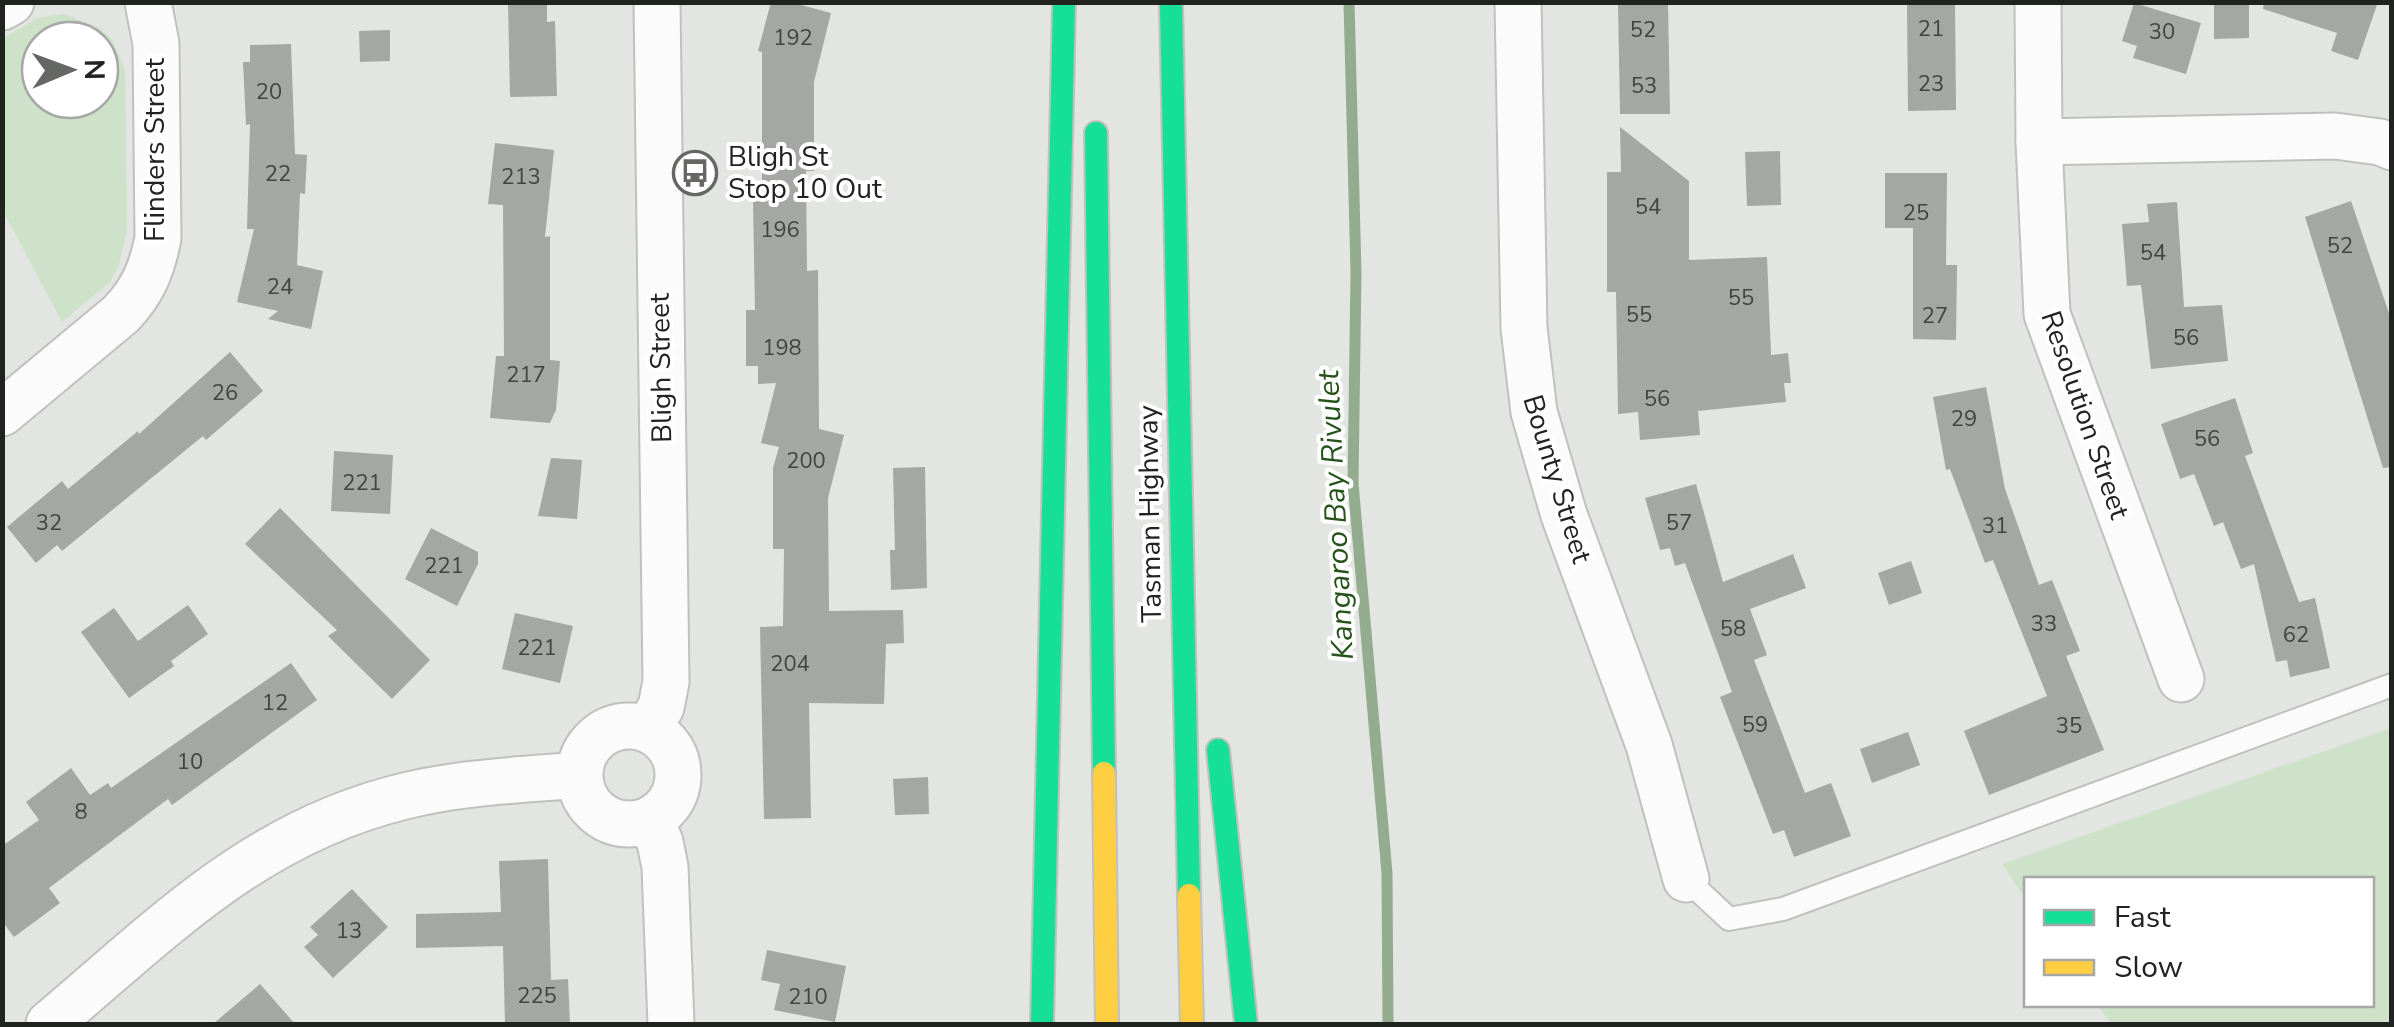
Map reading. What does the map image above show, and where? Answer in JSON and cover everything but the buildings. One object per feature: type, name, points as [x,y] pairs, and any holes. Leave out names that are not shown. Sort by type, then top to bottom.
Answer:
[{"type":"highway","points":[[1042,1024],[1064,2]]},
{"type":"highway","name":"Tasman Highway","points":[[1172,2],[1192,1024]]},
{"type":"highway","name":"Tasman Highway","points":[[1096,118],[1107,1024]]},
{"type":"highway","points":[[1175,289],[1208,639]]},
{"type":"highway","points":[[1216,736],[1246,1024]]},
{"type":"street","points":[[2,7],[11,2]]},
{"type":"street","name":"Flinders Street","points":[[2,413],[121,314],[136,299],[153,263],[158,238],[156,44],[148,2]]},
{"type":"street","name":"Bligh Street","points":[[648,729],[661,707],[666,682],[657,2]]},
{"type":"street","name":"Bounty Street","points":[[1518,2],[1524,328],[1534,412],[1564,514],[1649,746],[1686,879]]},
{"type":"street","name":"Resolution Street","points":[[2038,2],[2039,142],[2047,314],[2180,679]]},
{"type":"street","points":[[2039,142],[2336,136],[2392,147]]},
{"type":"street","points":[[616,727],[648,729],[662,737],[678,766],[673,798],[663,812],[650,820],[622,824],[608,820],[587,802],[580,774],[582,758],[601,734],[616,727]]},
{"type":"street","points":[[49,1024],[200,897],[235,870],[287,839],[404,796],[456,786],[580,774]]},
{"type":"street","points":[[650,820],[665,867],[671,1024]]},
{"type":"lane","points":[[1686,879],[1729,920],[1783,909],[2392,685]]},
{"type":"green space","points":[[64,14],[80,20],[34,20]]},
{"type":"green space","points":[[20,28],[20,120],[120,120],[120,58],[125,70],[127,230],[119,265],[110,282],[62,322],[3,211],[2,39]]},
{"type":"green space","points":[[2391,728],[2391,1024],[2111,1024],[2099,1007],[2374,1007],[2374,877],[2024,877],[2024,897],[2002,864]]},
{"type":"waterway","name":"Kangaroo Bay Rivulet","points":[[1349,2],[1356,273],[1353,483],[1387,873],[1388,1024]]},
{"type":"traffic: fast","points":[[1042,1024],[1064,2]]},
{"type":"traffic: fast","points":[[1171,2],[1189,895]]},
{"type":"traffic: fast","points":[[1096,133],[1104,773]]},
{"type":"traffic: fast","points":[[1218,750],[1246,1024]]},
{"type":"traffic: slow","points":[[1104,773],[1107,1024]]},
{"type":"traffic: slow","points":[[1189,895],[1192,1024]]},
{"type":"place","name":"Bligh St Stop 10 Out","points":[[695,173]]}]
